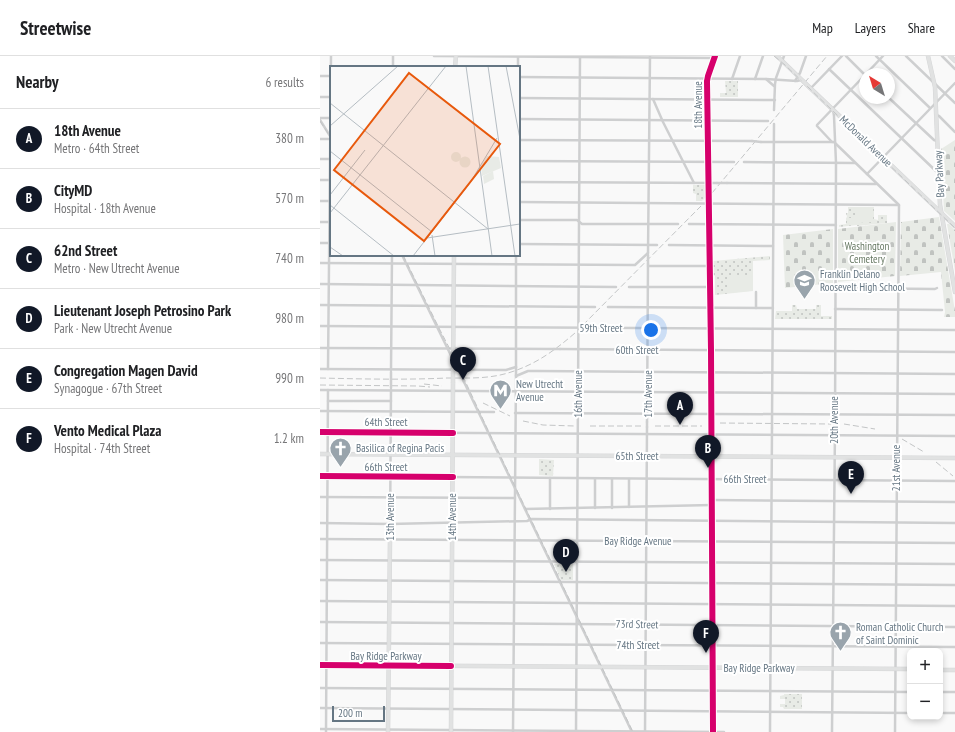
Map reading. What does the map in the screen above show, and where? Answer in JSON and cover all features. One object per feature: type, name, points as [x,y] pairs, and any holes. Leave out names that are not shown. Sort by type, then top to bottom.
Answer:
[{"type":"main road","points":[[455,66],[456,56]]},
{"type":"main road","name":"McDonald Avenue","points":[[777,56],[955,226]]},
{"type":"main road","name":"Bay Parkway","points":[[928,56],[934,83],[941,213],[955,292]]},
{"type":"main road","points":[[950,56],[955,61]]},
{"type":"main road","name":"14th Avenue","points":[[451,731],[454,256]]},
{"type":"main road","name":"65th Street","points":[[320,454],[955,458]]},
{"type":"main road","name":"13th Avenue","points":[[388,731],[390,539]]},
{"type":"main road","name":"Bay Ridge Parkway","points":[[320,665],[907,669]]},
{"type":"main road","points":[[943,670],[955,670]]},
{"type":"street","points":[[434,56],[715,57]]},
{"type":"street","name":"16th Avenue","points":[[576,732],[576,645],[578,624],[576,582],[580,56]]},
{"type":"street","points":[[732,79],[740,56]]},
{"type":"street","points":[[755,79],[763,56]]},
{"type":"street","points":[[774,110],[776,80],[784,56]]},
{"type":"street","points":[[795,81],[806,56]]},
{"type":"street","points":[[811,88],[842,56]]},
{"type":"street","points":[[846,56],[859,68]]},
{"type":"street","points":[[876,56],[930,108]]},
{"type":"street","points":[[871,68],[883,56]]},
{"type":"street","points":[[906,56],[955,103]]},
{"type":"street","points":[[942,56],[955,69]]},
{"type":"street","name":"17th Avenue","points":[[645,732],[648,245],[651,99],[650,57]]},
{"type":"street","name":"18th Avenue","points":[[714,732],[712,414],[707,79],[715,57]]},
{"type":"street","points":[[829,69],[939,173]]},
{"type":"street","points":[[520,77],[766,79],[804,81]]},
{"type":"street","points":[[766,79],[775,87]]},
{"type":"street","points":[[859,81],[817,125],[832,142],[899,205]]},
{"type":"street","points":[[867,174],[955,83]]},
{"type":"street","points":[[520,98],[775,100]]},
{"type":"street","points":[[651,99],[694,183]]},
{"type":"street","points":[[895,104],[934,140],[937,141]]},
{"type":"street","name":"20th Avenue","points":[[832,109],[834,116],[836,145],[832,732]]},
{"type":"street","points":[[936,115],[939,116],[955,132]]},
{"type":"street","points":[[330,118],[320,119],[330,136]]},
{"type":"street","points":[[520,119],[768,121]]},
{"type":"street","points":[[770,732],[774,124]]},
{"type":"street","points":[[320,139],[330,138]]},
{"type":"street","points":[[520,140],[832,142]]},
{"type":"street","points":[[320,159],[330,160],[328,369]]},
{"type":"street","points":[[520,161],[734,162]]},
{"type":"street","points":[[744,162],[855,163]]},
{"type":"street","points":[[320,180],[330,180]]},
{"type":"street","points":[[520,182],[877,184]]},
{"type":"street","points":[[703,204],[709,197]]},
{"type":"street","points":[[320,201],[330,201]]},
{"type":"street","points":[[520,202],[899,205]]},
{"type":"street","name":"21st Avenue","points":[[894,732],[899,205]]},
{"type":"street","points":[[520,220],[577,220],[582,224],[678,224]]},
{"type":"street","points":[[320,222],[330,222]]},
{"type":"street","points":[[690,224],[836,225]]},
{"type":"street","points":[[320,243],[330,243]]},
{"type":"street","points":[[520,244],[657,245]]},
{"type":"street","points":[[669,245],[774,246]]},
{"type":"street","points":[[320,264],[636,265],[648,254]]},
{"type":"street","name":"13th Avenue","points":[[390,539],[392,256]]},
{"type":"street","points":[[402,256],[577,618]]},
{"type":"street","points":[[513,731],[516,256]]},
{"type":"street","points":[[648,265],[710,266]]},
{"type":"street","points":[[320,284],[616,287]]},
{"type":"street","points":[[628,286],[710,287]]},
{"type":"street","points":[[836,288],[937,288]]},
{"type":"street","points":[[756,292],[756,308]]},
{"type":"street","points":[[320,305],[596,307]]},
{"type":"street","points":[[608,307],[773,308]]},
{"type":"street","points":[[835,309],[942,310]]},
{"type":"street","name":"59th Street","points":[[320,326],[955,330]]},
{"type":"street","name":"60th Street","points":[[320,348],[955,352]]},
{"type":"street","points":[[320,369],[453,372],[458,370],[506,370],[516,367]]},
{"type":"street","points":[[516,376],[528,371],[955,374]]},
{"type":"street","points":[[320,390],[391,389],[516,392],[955,394]]},
{"type":"street","points":[[326,731],[328,390]]},
{"type":"street","points":[[328,400],[391,401]]},
{"type":"street","points":[[320,411],[494,412]]},
{"type":"street","points":[[515,412],[955,415]]},
{"type":"street","name":"64th Street","points":[[320,432],[955,436]]},
{"type":"street","name":"66th Street","points":[[320,476],[955,481]]},
{"type":"street","points":[[550,478],[550,509]]},
{"type":"street","points":[[612,478],[612,508]]},
{"type":"street","points":[[595,479],[595,508]]},
{"type":"street","points":[[629,479],[629,507]]},
{"type":"street","points":[[320,497],[519,498]]},
{"type":"street","points":[[712,500],[955,502]]},
{"type":"street","points":[[525,509],[712,505]]},
{"type":"street","points":[[320,523],[390,524],[530,520],[955,523]]},
{"type":"street","name":"Bay Ridge Avenue","points":[[320,539],[955,543]]},
{"type":"street","points":[[320,560],[955,564]]},
{"type":"street","points":[[320,580],[955,585]]},
{"type":"street","points":[[320,601],[955,606]]},
{"type":"street","name":"73rd Street","points":[[320,622],[955,627]]},
{"type":"street","points":[[578,624],[590,645],[632,732]]},
{"type":"street","name":"74th Street","points":[[320,643],[955,647]]},
{"type":"street","points":[[320,688],[907,692]]},
{"type":"street","points":[[943,692],[955,692]]},
{"type":"street","points":[[320,708],[907,713]]},
{"type":"street","points":[[943,713],[955,713]]},
{"type":"street","points":[[320,729],[326,731],[724,732]]},
{"type":"green space","points":[[725,81],[738,81],[738,97],[720,97],[720,93],[726,93]]},
{"type":"green space","points":[[955,140],[955,221],[944,211],[941,149]]},
{"type":"green space","points":[[693,185],[705,185],[706,197],[702,201],[696,201],[696,194],[693,193]]},
{"type":"green space","points":[[848,207],[874,207],[874,219],[878,220],[878,215],[887,215],[887,223],[839,227],[839,225],[846,224],[846,213],[848,213]]},
{"type":"green space","points":[[857,207],[873,207],[872,222],[847,224],[848,218],[857,218]]},
{"type":"green space","name":"Washington Cemetery","points":[[939,217],[955,317],[944,317],[945,312],[941,272],[900,276],[901,222]]},
{"type":"green space","name":"Washington Cemetery","points":[[896,222],[895,276],[838,282],[838,229]]},
{"type":"green space","points":[[947,224],[955,230],[955,271]]},
{"type":"green space","name":"Washington Cemetery","points":[[833,229],[833,283],[785,288],[783,235]]},
{"type":"green space","points":[[770,256],[770,260],[753,261],[753,291],[715,295],[713,261]]},
{"type":"green space","points":[[729,275],[751,275],[752,290],[728,293]]},
{"type":"green space","points":[[792,305],[796,305],[797,309],[816,309],[816,305],[821,305],[821,316],[832,316],[832,319],[775,319],[776,311],[792,311]]},
{"type":"green space","points":[[539,459],[554,460],[553,476],[539,475]]},
{"type":"green space","points":[[554,564],[573,564],[573,580],[561,580]]},
{"type":"green space","points":[[784,694],[802,694],[802,709],[784,709],[783,707],[780,707],[780,704],[785,704],[785,699],[780,699],[780,696]]},
{"type":"railway","points":[[774,56],[955,228]]},
{"type":"railway","points":[[712,193],[827,56]]},
{"type":"railway","points":[[320,121],[330,136]]},
{"type":"railway","points":[[583,325],[701,206]]},
{"type":"railway","points":[[403,256],[454,357],[633,732]]},
{"type":"railway","points":[[320,378],[399,379],[470,378],[493,376],[518,370],[536,362],[575,333]]},
{"type":"railway","points":[[424,384],[442,386]]},
{"type":"railway","points":[[320,385],[430,387]]},
{"type":"railway","points":[[483,403],[510,416]]},
{"type":"railway","points":[[523,421],[543,425],[575,426]]},
{"type":"railway","points":[[720,423],[831,424]]},
{"type":"railway","points":[[844,424],[875,429]]},
{"type":"railway","points":[[590,426],[644,426]]},
{"type":"railway","points":[[655,426],[702,426]]},
{"type":"railway","points":[[902,439],[924,452]]},
{"type":"railway","points":[[936,462],[953,476]]},
{"type":"cycle path","points":[[713,732],[711,350],[707,81],[715,56]]},
{"type":"cycle path","points":[[320,432],[453,433]]},
{"type":"cycle path","points":[[320,476],[453,477]]},
{"type":"cycle path","points":[[320,665],[451,666]]},
{"type":"place","name":"Franklin Delano Roosevelt High School","points":[[804,300]]},
{"type":"place","name":"62nd Street","points":[[463,380]]},
{"type":"place","name":"New Utrecht Avenue","points":[[501,410]]},
{"type":"place","name":"18th Avenue","points":[[680,425]]},
{"type":"place","name":"Basilica of Regina Pacis","points":[[341,468]]},
{"type":"place","name":"CityMD","points":[[708,468]]},
{"type":"place","name":"Congregation Magen David","points":[[851,494]]},
{"type":"place","name":"Lieutenant Joseph Petrosino Park","points":[[566,572]]},
{"type":"place","name":"Roman Catholic Church of Saint Dominic","points":[[840,652]]},
{"type":"place","name":"Vento Medical Plaza","points":[[706,653]]}]
